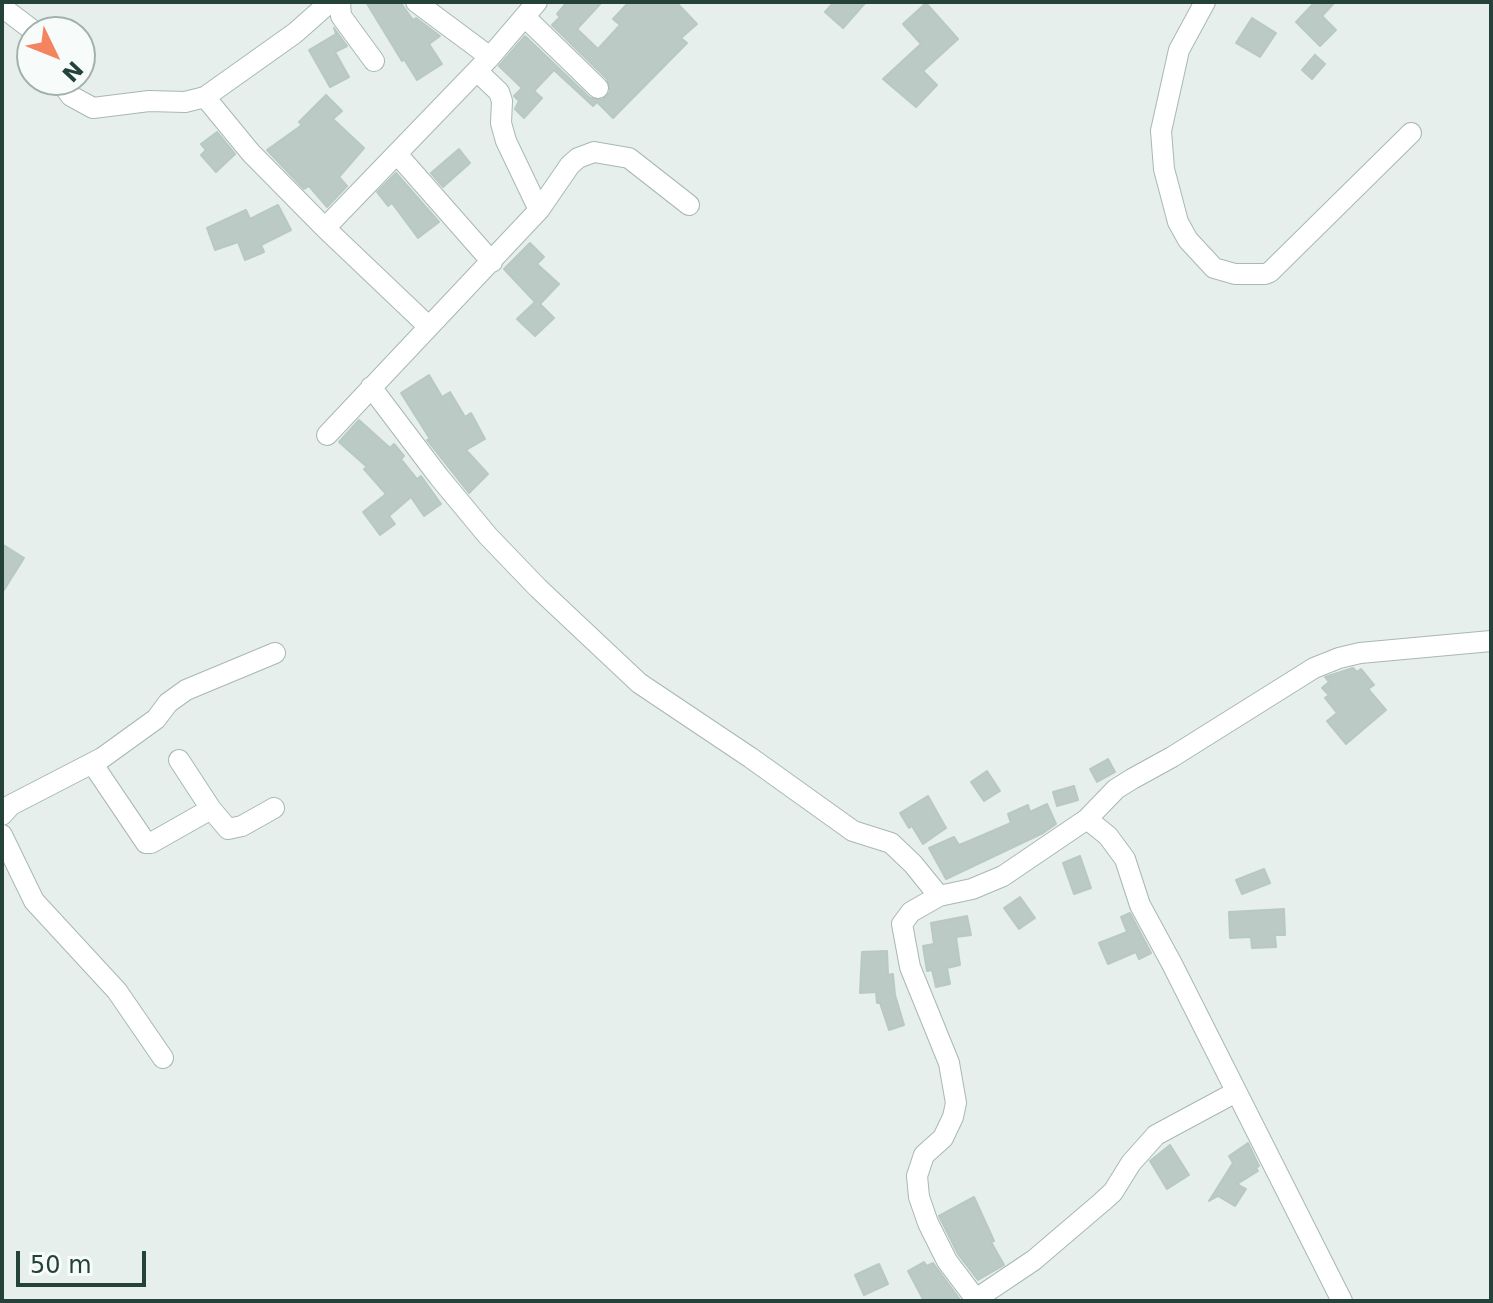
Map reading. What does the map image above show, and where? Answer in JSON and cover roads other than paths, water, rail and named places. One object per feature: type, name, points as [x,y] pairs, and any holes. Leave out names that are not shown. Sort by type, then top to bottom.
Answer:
[{"type":"street","points":[[71,96],[93,108],[149,101],[185,102],[205,97],[295,33],[330,2]]},
{"type":"street","points":[[340,2],[341,16],[374,61]]},
{"type":"street","points":[[416,2],[484,64],[502,101],[501,123],[509,149],[539,210]]},
{"type":"street","points":[[1205,2],[1179,50],[1161,131],[1164,169],[1178,222],[1188,240],[1214,268],[1235,274],[1270,272],[1411,133]]},
{"type":"street","points":[[325,228],[532,10],[598,88]]},
{"type":"street","points":[[205,97],[251,153],[428,326]]},
{"type":"street","points":[[327,435],[492,262],[539,210],[570,165],[586,153],[629,158],[689,205]]},
{"type":"street","points":[[397,154],[492,262]]},
{"type":"street","points":[[371,387],[488,536],[639,683],[853,831],[891,843],[939,896]]},
{"type":"street","points":[[1236,1092],[1156,1135],[1102,1202],[1034,1260],[979,1297],[971,1296],[947,1261],[919,1197],[917,1176],[924,1155],[943,1138],[956,1103],[949,1063],[910,967],[902,924],[911,912],[939,896],[972,889],[1003,876],[1087,819],[1116,789],[1314,668],[1360,653],[1491,641]]},
{"type":"street","points":[[2,815],[11,805],[102,758],[156,719],[168,703],[186,690],[275,653]]},
{"type":"street","points":[[179,760],[228,829],[242,826],[274,808]]},
{"type":"street","points":[[92,763],[146,843],[211,809]]},
{"type":"street","points":[[1087,819],[1116,845],[1125,859],[1140,905],[1342,1301]]},
{"type":"street","points":[[2,835],[34,901],[117,991],[163,1058]]}]
